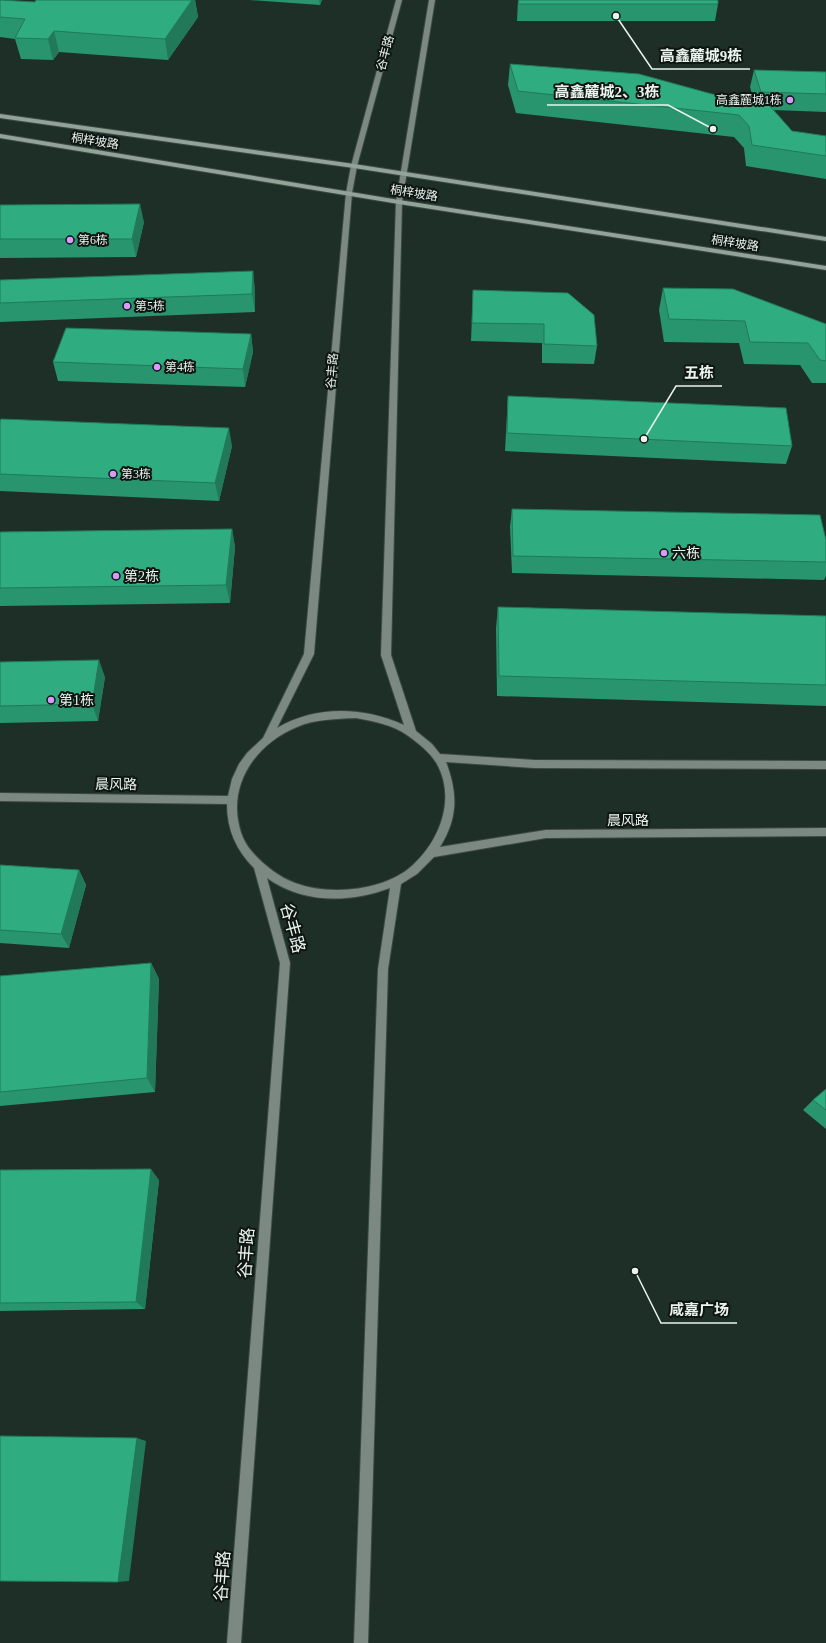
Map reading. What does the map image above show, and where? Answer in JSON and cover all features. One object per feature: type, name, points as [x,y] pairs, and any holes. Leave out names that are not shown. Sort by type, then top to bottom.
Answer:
[{"type":"main road","name":"桐梓坡路","points":[[0,116],[354,166],[826,239]]},
{"type":"main road","name":"桐梓坡路","points":[[0,136],[399,202],[826,268]]},
{"type":"street","name":"谷丰路","points":[[267,739],[309,654],[349,193],[354,166],[399,0]]},
{"type":"street","points":[[412,734],[386,655],[399,202],[405,174],[432,0]]},
{"type":"street","points":[[356,714],[385,721],[412,734],[426,744],[437,758],[448,780],[451,805],[446,830],[432,853],[416,869],[396,882],[361,893],[324,895],[289,886],[259,868],[242,848],[232,824],[231,800],[237,777],[250,756],[267,739],[294,724],[324,715],[356,714]]},
{"type":"street","points":[[437,758],[534,764],[826,765]]},
{"type":"street","name":"晨风路","points":[[0,797],[231,800]]},
{"type":"street","name":"晨风路","points":[[432,853],[546,834],[826,832]]},
{"type":"street","name":"谷丰路","points":[[234,1643],[285,963],[259,868]]},
{"type":"street","points":[[361,1643],[383,969],[396,882]]},
{"type":"building","points":[[0,0],[35,2],[36,0],[192,0],[165,39],[54,31],[48,39],[15,38],[25,19],[0,17]]},
{"type":"building","points":[[519,0],[718,0],[718,4],[518,4]]},
{"type":"building","points":[[510,64],[639,74],[712,94],[768,104],[792,131],[826,136],[826,156],[752,145],[749,126],[739,115],[518,91]]},
{"type":"building","points":[[754,70],[826,72],[826,94],[761,92]]},
{"type":"building","points":[[140,204],[132,239],[0,239],[0,205]]},
{"type":"building","points":[[253,271],[252,294],[0,303],[0,280]]},
{"type":"building","points":[[663,288],[733,289],[826,324],[826,361],[820,360],[808,343],[750,342],[745,321],[669,319]]},
{"type":"building","points":[[473,290],[568,293],[594,315],[597,346],[544,344],[544,324],[472,323]]},
{"type":"building","points":[[66,328],[251,334],[243,369],[53,362]]},
{"type":"building","points":[[508,396],[786,408],[792,446],[507,433]]},
{"type":"building","name":"第3栋","points":[[1,419],[229,428],[215,483],[0,474]]},
{"type":"building","points":[[512,509],[820,515],[826,540],[826,562],[513,556]]},
{"type":"building","name":"第2栋","points":[[232,529],[226,585],[0,588],[0,532]]},
{"type":"building","points":[[498,607],[826,616],[826,685],[499,676]]},
{"type":"building","points":[[99,660],[92,704],[0,706],[0,662]]},
{"type":"building","points":[[0,865],[79,870],[61,934],[0,930]]},
{"type":"building","points":[[151,963],[147,1078],[0,1092],[0,976]]},
{"type":"building","points":[[826,1089],[826,1110],[813,1100]]},
{"type":"building","points":[[151,1169],[136,1302],[0,1303],[0,1170]]},
{"type":"building","points":[[0,1436],[137,1438],[118,1582],[0,1581]]},
{"type":"place","name":"高鑫麓城9栋","points":[[616,16]]},
{"type":"place","name":"高鑫麓城1栋","points":[[790,100]]},
{"type":"place","name":"高鑫麓城2、3栋","points":[[713,129]]},
{"type":"place","name":"第6栋","points":[[70,240]]},
{"type":"place","name":"第5栋","points":[[127,306]]},
{"type":"place","name":"第4栋","points":[[157,367]]},
{"type":"place","name":"五栋","points":[[644,439]]},
{"type":"place","name":"第3栋","points":[[113,474]]},
{"type":"place","name":"六栋","points":[[664,553]]},
{"type":"place","name":"第2栋","points":[[116,576]]},
{"type":"place","name":"第1栋","points":[[51,700]]},
{"type":"place","name":"咸嘉广场","points":[[635,1271]]}]
